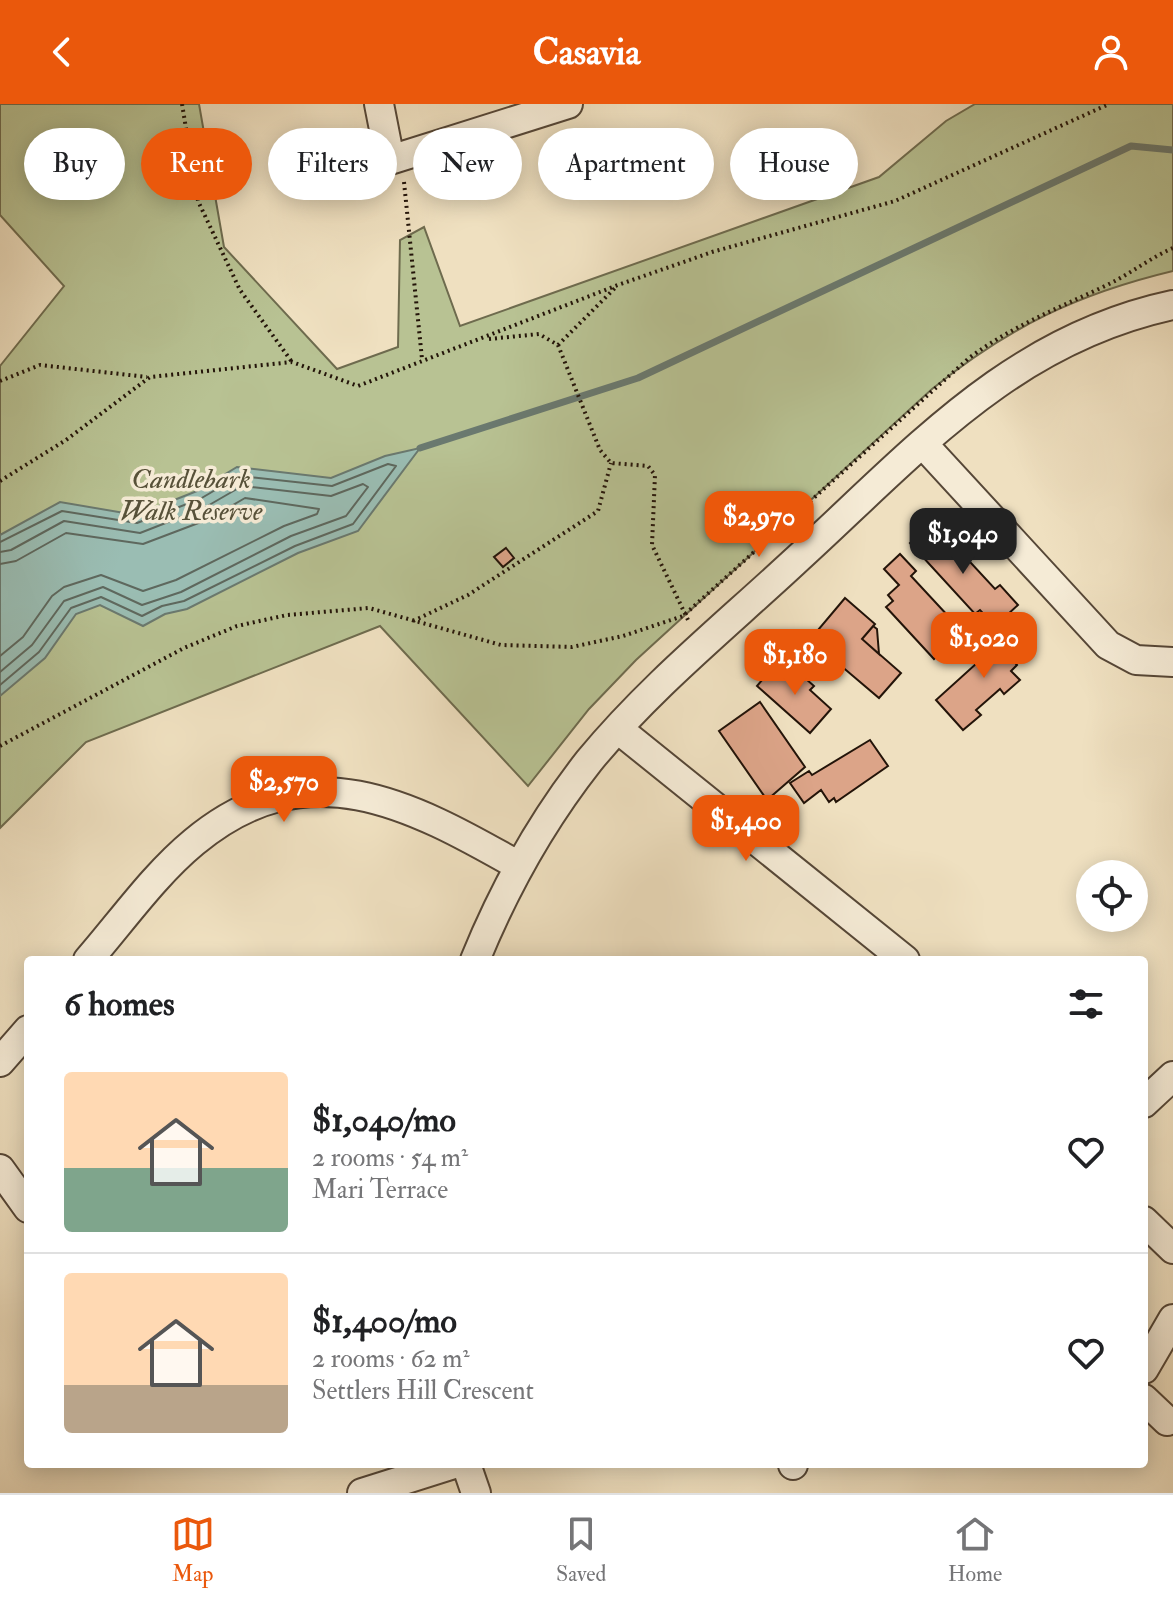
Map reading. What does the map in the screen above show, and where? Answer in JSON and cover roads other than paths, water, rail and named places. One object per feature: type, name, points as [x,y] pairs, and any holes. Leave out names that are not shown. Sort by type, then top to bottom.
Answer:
[{"type":"street","points":[[379,104],[390,160],[568,104]]},
{"type":"street","points":[[477,956],[519,866],[565,794],[618,729],[708,641],[979,395],[1030,359],[1090,329],[1173,305]]},
{"type":"street","points":[[923,444],[1108,645],[1136,660],[1173,662]]},
{"type":"street","points":[[618,729],[900,956]]},
{"type":"street","points":[[92,956],[193,843],[247,809],[293,796],[318,792],[370,795],[444,825],[519,866]]},
{"type":"street","points":[[0,1062],[24,1035]]},
{"type":"street","points":[[1148,1099],[1173,1076]]},
{"type":"street","points":[[0,1169],[24,1202]]},
{"type":"street","points":[[1148,1225],[1173,1249]]},
{"type":"street","points":[[1148,1362],[1173,1319]]},
{"type":"street","points":[[1148,1403],[1167,1421]]},
{"type":"street","points":[[362,1493],[441,1468]]},
{"type":"street","points":[[467,1468],[476,1493]]},
{"type":"water","points":[[420,448],[358,531],[298,553],[187,609],[165,614],[143,626],[100,605],[76,614],[45,658],[0,696],[0,535],[60,502],[136,515],[197,491],[237,467],[331,478],[385,456]]},
{"type":"waterway","points":[[420,448],[638,378],[1131,146],[1173,150]]},
{"type":"park label","name":"Candlebark Walk Reserve","points":[[191,494]]}]
